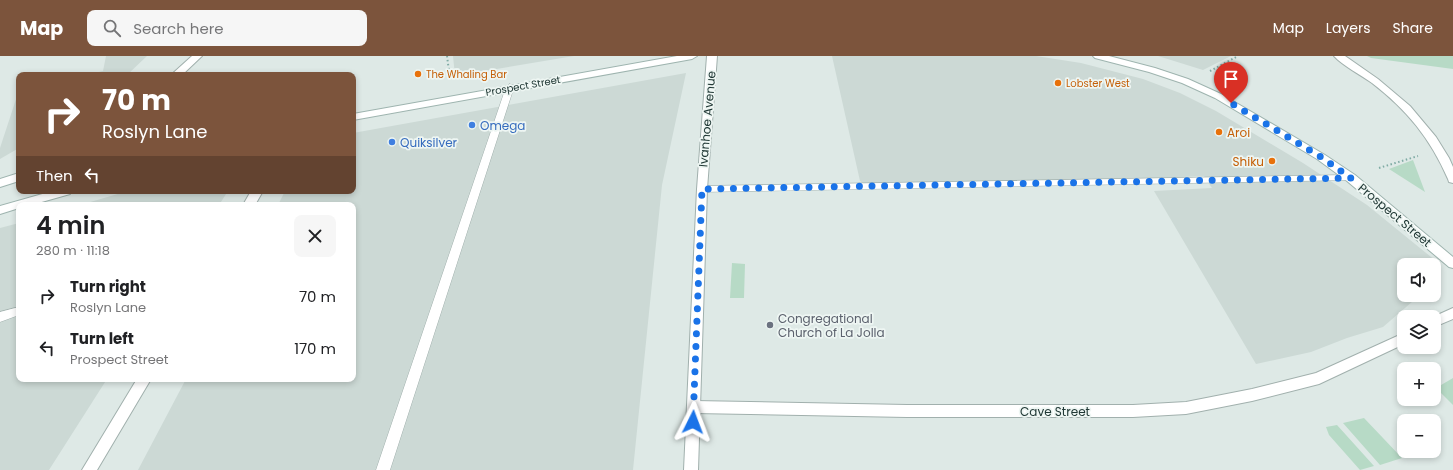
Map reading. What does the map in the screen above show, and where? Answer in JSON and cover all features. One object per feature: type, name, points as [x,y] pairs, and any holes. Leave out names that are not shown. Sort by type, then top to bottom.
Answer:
[{"type":"street","points":[[179,72],[197,56]]},
{"type":"street","name":"Prospect Street","points":[[356,116],[510,87],[692,56]]},
{"type":"street","name":"Ivanhoe Avenue","points":[[691,470],[702,189],[712,56]]},
{"type":"street","name":"Prospect Street","points":[[1098,56],[1114,59],[1165,74],[1185,81],[1218,96],[1321,157],[1351,178],[1453,264]]},
{"type":"street","points":[[1339,56],[1376,80],[1399,100],[1430,135],[1453,179]]},
{"type":"street","points":[[0,183],[16,178]]},
{"type":"street","points":[[28,202],[56,194]]},
{"type":"street","points":[[0,210],[16,205]]},
{"type":"street","points":[[1441,318],[1453,312]]},
{"type":"street","name":"Cave Street","points":[[694,406],[907,412],[1111,411],[1186,408],[1252,395],[1319,378],[1397,341]]},
{"type":"street","points":[[89,470],[142,382]]},
{"type":"lane","points":[[383,470],[510,87]]},
{"type":"lane","points":[[702,189],[1351,178]]},
{"type":"lane","points":[[0,317],[16,312]]},
{"type":"path","points":[[447,56],[450,79]]},
{"type":"path","points":[[1210,71],[1238,56]]},
{"type":"path","points":[[1379,168],[1418,156]]},
{"type":"shaded area","points":[[106,56],[147,56],[130,72],[98,72],[103,71]]},
{"type":"shaded area","points":[[453,56],[574,56],[455,76]]},
{"type":"shaded area","points":[[832,56],[1036,56],[1081,63],[1143,79],[1180,93],[1216,111],[1303,163],[1367,205],[1432,258],[1397,258],[1397,302],[1412,302],[1403,310],[1397,310],[1397,315],[1383,327],[1347,338],[1311,352],[1256,364],[1154,191],[1212,188],[1204,176],[1078,182],[865,185],[860,181]]},
{"type":"shaded area","points":[[1158,56],[1231,56],[1203,70]]},
{"type":"shaded area","points":[[686,73],[662,185],[633,470],[138,470],[184,382],[356,382],[356,202],[280,202],[284,194],[356,194],[356,132]]},
{"type":"shaded area","points":[[16,99],[16,150],[0,159],[0,148]]},
{"type":"shaded area","points":[[118,194],[226,194],[221,202],[90,202]]},
{"type":"shaded area","points":[[16,224],[16,382],[105,382],[49,470],[0,470],[0,228]]},
{"type":"green space","points":[[1367,56],[1453,56],[1453,69],[1371,58]]},
{"type":"green space","points":[[1413,160],[1425,192],[1389,169]]},
{"type":"green space","points":[[732,263],[745,264],[744,298],[730,298]]},
{"type":"green space","points":[[1453,378],[1453,405],[1441,393],[1441,385]]},
{"type":"green space","points":[[1364,418],[1397,453],[1397,458],[1402,458],[1380,465],[1343,423]]},
{"type":"green space","points":[[1337,425],[1374,466],[1360,470],[1329,435],[1326,427]]},
{"type":"place","name":"The Whaling Bar","points":[[418,74]]},
{"type":"place","name":"Lobster West","points":[[1058,83]]},
{"type":"place","name":"Omega","points":[[472,125]]},
{"type":"place","name":"Aroi","points":[[1219,132]]},
{"type":"place","name":"Quiksilver","points":[[392,142]]},
{"type":"place","name":"Shiku","points":[[1272,161]]},
{"type":"place","name":"Congregational Church of La Jolla","points":[[770,325]]},
{"type":"route","points":[[693,422],[702,189],[1351,178],[1321,157],[1231,103]]}]
